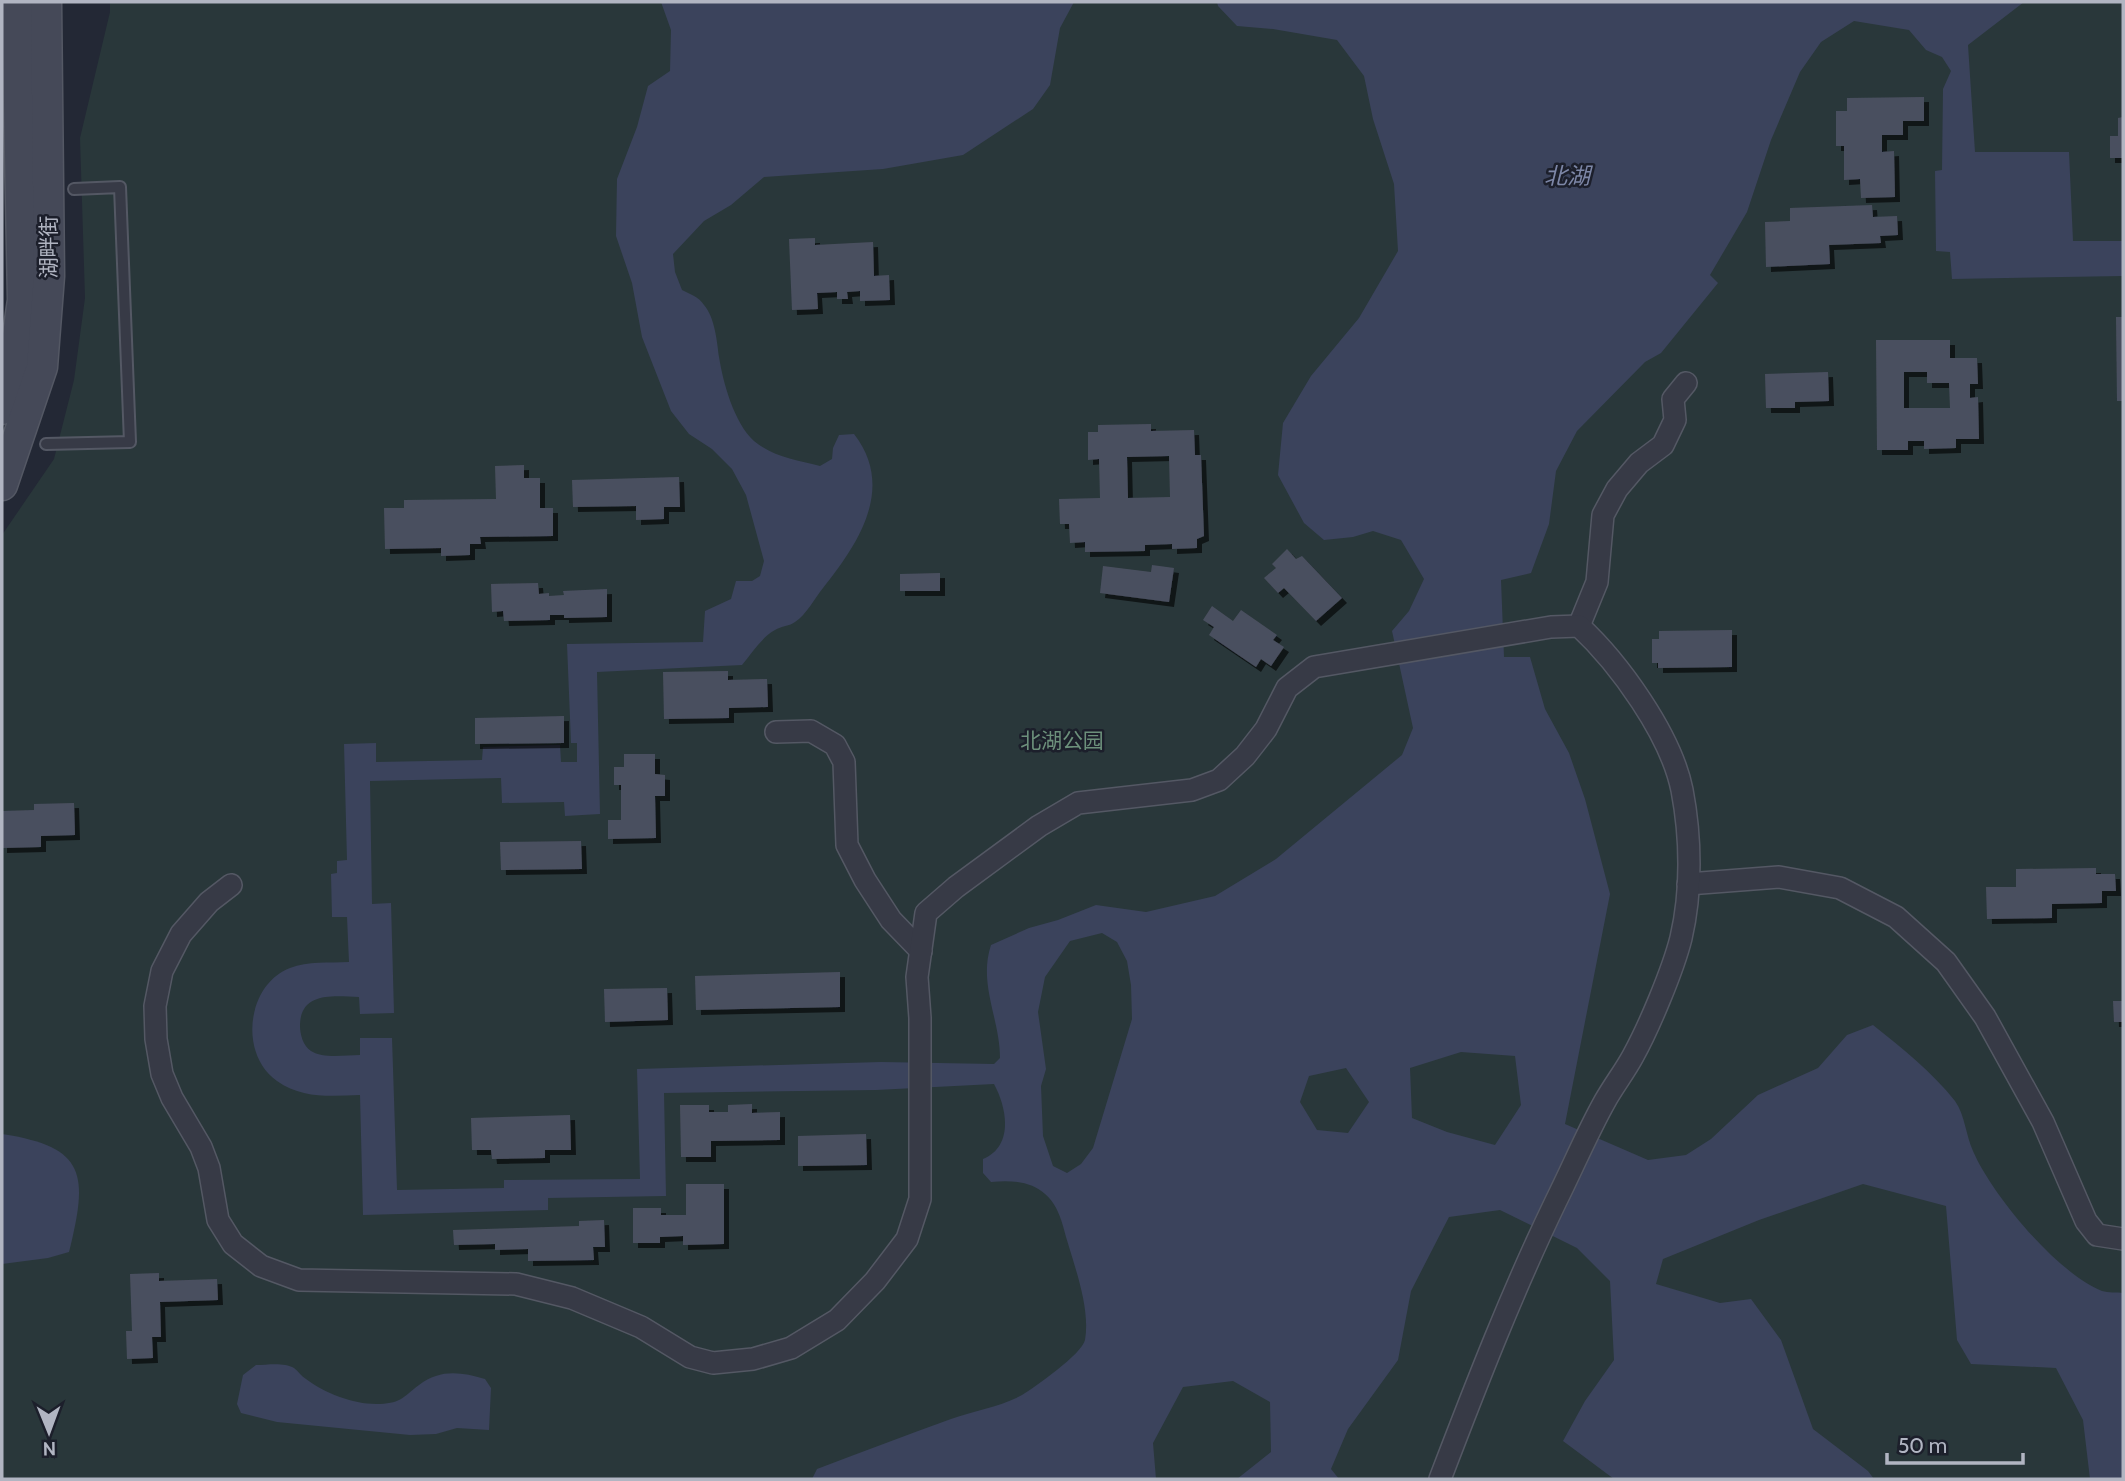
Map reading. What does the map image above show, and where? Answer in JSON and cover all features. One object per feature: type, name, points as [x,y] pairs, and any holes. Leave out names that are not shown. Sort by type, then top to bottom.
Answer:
[{"type":"main road","name":"湖畔街","points":[[2,409],[11,384],[23,300],[32,7]]},
{"type":"main road","name":"湖畔街","points":[[2,485],[42,367],[49,276],[32,7]]},
{"type":"street","points":[[1579,626],[1597,582],[1603,515],[1617,489],[1639,463],[1662,445],[1675,420],[1673,399],[1686,383]]},
{"type":"street","points":[[231,886],[209,902],[181,934],[162,971],[155,1006],[156,1039],[162,1074],[172,1098],[201,1147],[218,1220],[233,1244],[261,1266],[299,1280],[516,1284],[561,1295],[641,1327],[690,1357],[713,1363],[753,1359],[791,1348],[837,1320],[875,1281],[906,1239],[920,1199],[920,1018],[917,977],[926,913],[956,887],[1039,826],[1078,803],[1192,790],[1219,780],[1245,756],[1266,729],[1287,688],[1314,667],[1551,627],[1579,626],[1602,648],[1637,694],[1669,753],[1682,788],[1688,884],[1681,938],[1634,1055],[1605,1100],[1529,1256],[1440,1479]]},
{"type":"street","points":[[776,732],[811,731],[835,745],[844,762],[847,845],[864,880],[891,920],[921,951]]},
{"type":"street","points":[[1688,884],[1779,877],[1840,888],[1896,917],[1947,962],[1985,1017],[2043,1122],[2086,1221],[2097,1235],[2123,1239]]},
{"type":"lane","points":[[46,444],[130,442],[120,187],[74,189]]},
{"type":"green space","name":"北湖公园","points":[[110,2],[2123,2],[2123,1479],[2,1479],[2,535],[54,459],[74,380],[85,298],[80,138],[110,12]]},
{"type":"water","name":"北湖","points":[[661,2],[1074,2],[1060,28],[1050,85],[1033,109],[963,155],[883,169],[764,177],[731,205],[704,221],[673,254],[675,272],[682,290],[700,300],[711,316],[730,402],[741,424],[754,441],[777,454],[820,466],[832,459],[833,448],[839,435],[854,434],[866,454],[872,475],[872,495],[867,515],[849,553],[803,615],[793,623],[770,633],[742,665],[597,672],[600,814],[565,816],[564,802],[502,803],[501,778],[370,781],[372,904],[391,903],[394,1013],[360,1014],[359,997],[320,998],[306,1007],[300,1029],[302,1040],[308,1049],[328,1056],[360,1055],[360,1038],[392,1038],[397,1190],[504,1188],[504,1180],[640,1179],[637,1069],[881,1062],[994,1064],[1000,1058],[988,988],[991,945],[1029,928],[1096,905],[1146,912],[1215,896],[1276,859],[1402,755],[1413,728],[1392,631],[1409,611],[1424,579],[1401,540],[1373,531],[1353,537],[1324,540],[1304,523],[1278,475],[1283,423],[1311,376],[1359,318],[1398,251],[1394,184],[1373,119],[1364,76],[1337,40],[1237,26],[1217,2],[2024,2],[1968,45],[1975,152],[2069,152],[2073,241],[2123,241],[2123,276],[1952,279],[1950,252],[1936,251],[1935,171],[1942,170],[1943,89],[1951,71],[1942,57],[1926,50],[1909,30],[1854,21],[1821,42],[1800,72],[1771,140],[1747,212],[1710,275],[1718,283],[1661,353],[1645,362],[1577,431],[1556,471],[1549,524],[1531,573],[1501,580],[1504,657],[1530,657],[1545,709],[1569,753],[1585,799],[1610,894],[1565,1124],[1648,1160],[1686,1155],[1711,1139],[1758,1095],[1818,1068],[1847,1035],[1873,1025],[1927,1070],[1955,1101],[1982,1169],[2028,1231],[2084,1282],[2102,1291],[2123,1293],[2123,1479],[2090,1479],[2083,1420],[2056,1368],[1971,1364],[1957,1340],[1946,1206],[1863,1184],[1759,1220],[1663,1259],[1656,1284],[1720,1303],[1751,1299],[1781,1340],[1813,1429],[1868,1471],[1874,1479],[1614,1479],[1563,1441],[1585,1401],[1614,1360],[1610,1281],[1577,1248],[1500,1210],[1449,1217],[1411,1291],[1398,1360],[1348,1429],[1331,1469],[1339,1479],[1237,1479],[1271,1452],[1270,1402],[1233,1381],[1183,1387],[1153,1443],[1156,1479],[812,1479],[817,1469],[1022,1395],[1067,1361],[1085,1340],[1085,1312],[1080,1283],[1059,1213],[1053,1203],[1037,1188],[1016,1182],[991,1182],[983,1173],[983,1159],[993,1153],[1004,1136],[1002,1104],[994,1084],[876,1090],[664,1093],[666,1196],[548,1198],[548,1210],[363,1215],[360,1095],[307,1094],[287,1087],[265,1069],[257,1055],[253,1038],[257,1004],[264,989],[275,977],[304,964],[349,962],[347,917],[332,917],[331,874],[337,873],[337,861],[347,860],[344,744],[376,743],[376,762],[482,760],[483,747],[560,745],[561,762],[577,762],[577,743],[571,743],[567,644],[703,642],[705,611],[731,599],[736,581],[752,581],[760,576],[764,561],[746,495],[732,469],[712,449],[689,434],[671,411],[642,337],[632,283],[616,236],[617,179],[637,127],[648,86],[670,71],[671,30]],"holes":[[[1102,933],[1117,942],[1127,961],[1132,1019],[1093,1148],[1081,1164],[1067,1173],[1053,1166],[1043,1136],[1041,1086],[1046,1069],[1038,1012],[1045,977],[1070,941]],[[1461,1052],[1515,1056],[1521,1105],[1495,1145],[1447,1132],[1412,1118],[1410,1068]],[[1346,1068],[1369,1102],[1348,1133],[1317,1130],[1300,1102],[1309,1076]]]},
{"type":"water","points":[[2,1134],[51,1147],[66,1157],[74,1169],[79,1184],[78,1203],[69,1252],[48,1258],[2,1264]]},
{"type":"water","points":[[256,1365],[290,1366],[330,1393],[367,1404],[396,1401],[427,1380],[443,1374],[485,1379],[491,1388],[489,1430],[457,1428],[436,1434],[410,1435],[277,1422],[241,1413],[237,1404],[243,1375]]},
{"type":"building","points":[[1924,97],[1924,121],[1903,121],[1903,135],[1882,135],[1882,152],[1894,151],[1895,197],[1861,198],[1860,179],[1844,180],[1844,146],[1836,146],[1836,111],[1847,111],[1847,98]]},
{"type":"building","points":[[2123,117],[2123,158],[2110,158],[2110,136],[2118,136],[2118,118]]},
{"type":"building","points":[[1872,205],[1873,217],[1897,216],[1898,235],[1880,236],[1881,243],[1829,245],[1830,264],[1766,267],[1765,222],[1790,221],[1790,208]]},
{"type":"building","points":[[815,238],[815,245],[873,242],[874,276],[889,275],[890,300],[860,301],[860,291],[847,292],[848,299],[837,299],[837,292],[817,293],[818,309],[792,310],[789,239]]},
{"type":"building","points":[[2116,317],[2123,317],[2123,401],[2117,401]]},
{"type":"building","points":[[1876,340],[1950,340],[1950,358],[1977,358],[1978,384],[1970,384],[1970,398],[1978,397],[1979,439],[1956,439],[1956,448],[1924,449],[1924,441],[1908,441],[1908,450],[1877,450]],"holes":[[[1904,372],[1927,372],[1927,383],[1949,383],[1950,408],[1904,408]]]},
{"type":"building","points":[[1828,372],[1829,401],[1795,402],[1795,408],[1766,408],[1765,374]]},
{"type":"building","points":[[1151,424],[1151,431],[1194,430],[1195,455],[1201,455],[1204,536],[1197,539],[1197,548],[1172,549],[1172,544],[1145,545],[1145,551],[1085,552],[1085,542],[1070,543],[1069,524],[1060,524],[1059,499],[1100,498],[1099,459],[1088,460],[1088,432],[1098,432],[1098,425]],"holes":[[[1169,456],[1170,497],[1128,498],[1127,457]]]},
{"type":"building","points":[[524,465],[524,478],[540,478],[540,508],[553,508],[553,536],[480,537],[481,544],[470,544],[470,555],[441,556],[441,548],[385,549],[384,508],[404,508],[404,500],[496,499],[495,466]]},
{"type":"building","points":[[679,477],[680,507],[664,507],[664,519],[636,520],[636,506],[573,507],[572,480]]},
{"type":"building","points":[[1287,549],[1296,559],[1302,556],[1342,598],[1316,621],[1284,588],[1278,593],[1264,578],[1276,568],[1272,564]]},
{"type":"building","points":[[1152,565],[1174,568],[1169,602],[1100,593],[1103,566],[1151,572]]},
{"type":"building","points":[[940,573],[940,591],[900,591],[900,574]]},
{"type":"building","points":[[538,583],[539,594],[549,593],[549,596],[564,595],[563,591],[607,589],[607,617],[564,618],[564,615],[550,615],[550,620],[504,621],[503,611],[492,612],[491,584]]},
{"type":"building","points":[[1212,606],[1233,621],[1241,610],[1277,635],[1273,640],[1284,647],[1271,666],[1261,659],[1256,667],[1209,635],[1214,627],[1203,620]]},
{"type":"building","points":[[1732,630],[1732,667],[1658,668],[1658,663],[1652,663],[1652,639],[1659,639],[1659,631]]},
{"type":"building","points":[[728,671],[728,680],[767,679],[768,707],[729,708],[729,718],[664,719],[663,672]]},
{"type":"building","points":[[564,716],[564,743],[475,744],[475,718]]},
{"type":"building","points":[[624,754],[655,754],[655,774],[665,775],[665,796],[655,796],[656,838],[608,839],[608,820],[621,820],[621,785],[614,785],[614,767],[624,767]]},
{"type":"building","points":[[74,803],[75,835],[41,836],[41,847],[2,848],[2,811],[34,810],[34,804]]},
{"type":"building","points":[[581,841],[582,869],[501,870],[500,842]]},
{"type":"building","points":[[2096,868],[2096,874],[2115,874],[2116,891],[2102,891],[2102,903],[2052,904],[2052,918],[1987,919],[1986,887],[2016,887],[2016,869]]},
{"type":"building","points":[[840,972],[840,1007],[696,1010],[695,976]]},
{"type":"building","points":[[667,988],[668,1020],[605,1022],[604,989]]},
{"type":"building","points":[[2113,1001],[2123,1001],[2123,1022],[2114,1022]]},
{"type":"building","points":[[752,1104],[752,1113],[780,1112],[780,1140],[711,1141],[711,1157],[681,1157],[680,1105],[709,1105],[709,1112],[728,1112],[728,1105]]},
{"type":"building","points":[[570,1115],[571,1150],[545,1150],[545,1158],[492,1159],[491,1150],[472,1150],[471,1118]]},
{"type":"building","points":[[866,1134],[867,1165],[798,1166],[798,1136]]},
{"type":"building","points":[[686,1184],[724,1184],[724,1244],[683,1245],[683,1236],[660,1237],[660,1243],[633,1243],[633,1208],[661,1208],[661,1215],[686,1215]]},
{"type":"building","points":[[604,1220],[605,1247],[593,1247],[594,1260],[528,1261],[528,1249],[495,1250],[495,1244],[454,1245],[453,1230],[579,1226],[579,1221]]},
{"type":"building","points":[[159,1273],[159,1281],[217,1279],[218,1300],[160,1302],[161,1337],[152,1337],[153,1358],[127,1359],[126,1331],[132,1331],[130,1274]]}]
